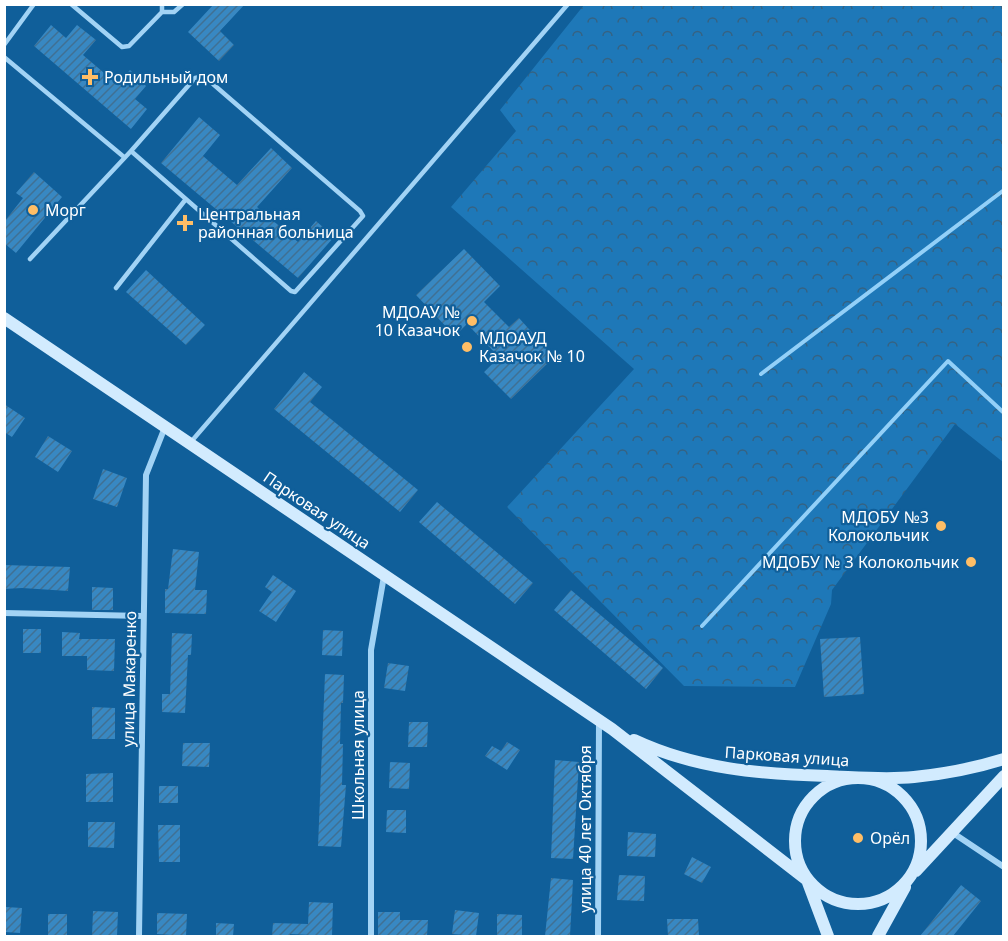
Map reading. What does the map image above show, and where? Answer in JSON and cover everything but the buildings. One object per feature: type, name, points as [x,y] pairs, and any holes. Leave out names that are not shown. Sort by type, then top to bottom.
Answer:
[{"type":"main road","name":"Парковая улица","points":[[4,318],[612,729],[656,750],[709,766],[771,774],[860,777]]},
{"type":"main road","name":"Парковая улица","points":[[612,729],[807,880]]},
{"type":"main road","points":[[828,936],[807,880],[798,864],[794,846],[796,827],[802,810],[813,795],[829,784],[846,778],[912,777],[980,766],[1004,759]]},
{"type":"main road","points":[[807,880],[820,892],[834,900],[859,904],[884,899],[910,878],[1004,776]]},
{"type":"main road","points":[[860,777],[873,779],[889,786],[903,796],[914,811],[920,827],[921,845],[918,862],[878,936]]},
{"type":"street","name":"улица Макаренко","points":[[140,936],[146,475],[165,426]]},
{"type":"street","name":"Школьная улица","points":[[371,936],[371,650],[384,575]]},
{"type":"street","points":[[4,613],[143,616]]},
{"type":"street","name":"улица 40 лет Октября","points":[[598,936],[599,721]]},
{"type":"street","points":[[952,832],[1004,867]]},
{"type":"lane","points":[[4,45],[34,4]]},
{"type":"lane","points":[[71,4],[122,47],[129,46],[162,12],[162,4]]},
{"type":"lane","points":[[162,12],[174,12],[183,4]]},
{"type":"lane","points":[[190,443],[568,4]]},
{"type":"lane","points":[[4,57],[124,157]]},
{"type":"lane","points":[[30,259],[131,151],[195,78],[200,77],[206,78],[351,203],[363,216],[295,292],[287,288],[131,151]]},
{"type":"lane","points":[[116,288],[186,199]]},
{"type":"green space","points":[[584,5],[1003,5],[1003,462],[955,424],[832,590],[831,604],[795,687],[684,686],[507,507],[634,369],[451,207],[516,131],[500,110]]},
{"type":"waterway","points":[[761,374],[1004,190]]},
{"type":"waterway","points":[[702,626],[948,361],[1004,413]]},
{"type":"place","name":"Родильный дом","points":[[90,77]]},
{"type":"place","name":"Морг","points":[[33,210]]},
{"type":"place","name":"Центральная районная больница","points":[[185,223]]},
{"type":"place","name":"МДОАУ № 10 Казачок","points":[[472,321]]},
{"type":"place","name":"МДОАУД Казачок № 10","points":[[467,347]]},
{"type":"place","name":"МДОБУ №3 Колокольчик","points":[[941,526]]},
{"type":"place","name":"МДОБУ № 3 Колокольчик","points":[[971,562]]},
{"type":"place","name":"Орёл","points":[[858,838]]}]
